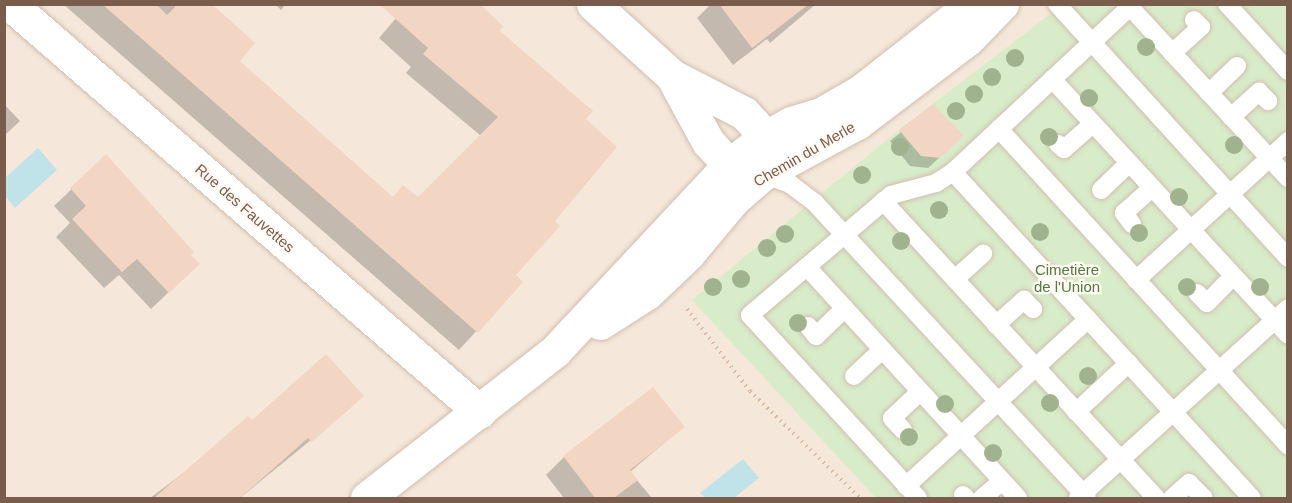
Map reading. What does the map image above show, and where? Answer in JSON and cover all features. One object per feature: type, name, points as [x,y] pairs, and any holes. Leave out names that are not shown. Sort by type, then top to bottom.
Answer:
[{"type":"street","name":"Rue des Fauvettes","points":[[9,4],[480,412]]},
{"type":"street","points":[[593,4],[672,76],[744,113],[766,137],[763,174],[729,165],[708,142],[672,76]]},
{"type":"street","name":"Chemin du Merle","points":[[555,351],[729,165],[766,137],[791,123],[821,114],[861,91],[972,4]]},
{"type":"street","name":"Chemin du Merle","points":[[367,498],[480,412],[555,351],[646,293],[688,254],[734,199],[763,174],[857,123],[968,39],[1002,4]]},
{"type":"lane","points":[[1057,4],[1090,44],[1287,258]]},
{"type":"lane","points":[[1227,4],[1287,71]]},
{"type":"lane","points":[[1088,319],[960,436],[912,492],[750,315],[891,195],[936,183],[953,172],[1131,6],[1287,178]]},
{"type":"lane","points":[[1172,53],[1201,27],[1194,20]]},
{"type":"lane","points":[[1209,93],[1237,66]]},
{"type":"lane","points":[[1052,79],[1233,276],[1281,314],[1287,335]]},
{"type":"lane","points":[[1231,117],[1259,92],[1268,101]]},
{"type":"lane","points":[[1058,144],[1064,149],[1093,124]]},
{"type":"lane","points":[[999,129],[1287,446]]},
{"type":"lane","points":[[1136,280],[1287,141]]},
{"type":"lane","points":[[1101,190],[1129,163]]},
{"type":"lane","points":[[953,172],[1252,498]]},
{"type":"lane","points":[[763,174],[790,184],[846,234],[1082,497],[1281,314]]},
{"type":"lane","points":[[1132,224],[1124,213],[1152,188]]},
{"type":"lane","points":[[883,201],[1156,498]]},
{"type":"lane","points":[[954,279],[983,254]]},
{"type":"lane","points":[[807,267],[1017,498]]},
{"type":"lane","points":[[1197,293],[1207,303],[1233,276]]},
{"type":"lane","points":[[996,325],[1024,300],[1033,309]]},
{"type":"lane","points":[[808,326],[816,336],[844,308]]},
{"type":"lane","points":[[854,376],[882,350]]},
{"type":"lane","points":[[1076,412],[1129,363]]},
{"type":"lane","points":[[903,430],[892,418],[920,392]]},
{"type":"lane","points":[[982,498],[1002,481]]},
{"type":"lane","points":[[1172,498],[1189,483],[1204,498]]},
{"type":"path","points":[[682,300],[750,391],[860,498]]},
{"type":"shaded area","points":[[5,5],[1287,5],[1287,498],[5,498]]},
{"type":"green space","name":"Cimetière de l'Union","points":[[1062,5],[1287,5],[1287,498],[876,498],[692,300],[899,130]]},
{"type":"water","points":[[38,148],[57,170],[15,208],[5,196],[5,178]]},
{"type":"water","points":[[743,459],[759,478],[734,498],[705,498],[700,493]]},
{"type":"building","points":[[102,4],[156,4],[167,15],[178,4],[212,4],[255,43],[240,61],[393,197],[403,185],[418,197],[498,117],[423,54],[428,48],[379,4],[480,4],[503,26],[500,31],[593,111],[586,119],[617,147],[555,221],[560,226],[516,275],[523,282],[478,333]]},
{"type":"building","points":[[719,4],[809,4],[752,48]]},
{"type":"building","points":[[933,104],[964,136],[940,158],[921,156],[899,130]]},
{"type":"building","points":[[106,154],[194,252],[191,255],[200,264],[169,293],[137,259],[122,272],[72,219],[86,206],[70,188]]},
{"type":"building","points":[[326,354],[364,396],[312,442],[308,438],[240,498],[154,498],[248,416],[252,420]]},
{"type":"building","points":[[653,387],[685,427],[630,470],[638,480],[614,498],[595,498],[563,456]]}]
